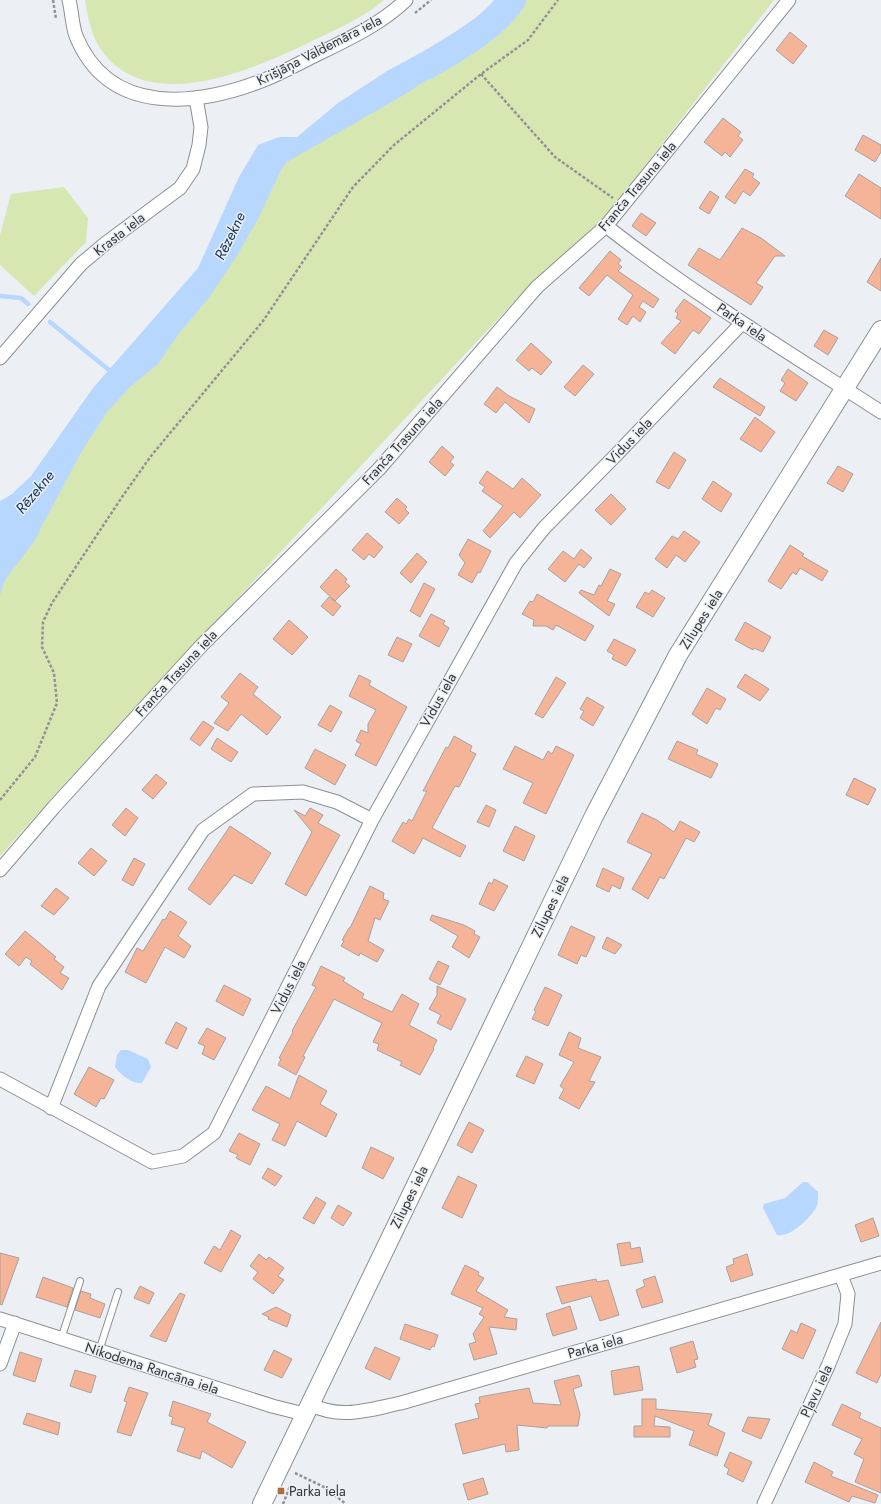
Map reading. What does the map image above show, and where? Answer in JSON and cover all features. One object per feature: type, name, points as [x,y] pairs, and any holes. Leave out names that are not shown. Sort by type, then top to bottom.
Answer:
[{"type":"main road","name":"Zilupes iela","points":[[262,1504],[306,1409],[594,816],[640,727],[678,655],[881,330]]},
{"type":"street","name":"Krišjāņa Valdemāra iela","points":[[69,0],[76,34],[92,65],[111,82],[136,94],[164,99],[196,98],[228,92],[265,80],[382,20],[406,0]]},
{"type":"street","name":"Franča Trasuna iela","points":[[0,870],[54,807],[201,646],[379,469],[537,287],[606,226],[789,0]]},
{"type":"street","name":"Krasta iela","points":[[0,358],[81,264],[106,243],[180,188],[193,169],[199,145],[201,127],[196,98]]},
{"type":"street","name":"Parka iela","points":[[606,226],[638,251],[742,323],[881,412]]},
{"type":"street","name":"Vidus iela","points":[[51,1108],[152,1162],[183,1156],[214,1133],[372,820],[516,563],[544,528],[742,323]]},
{"type":"street","points":[[0,1079],[51,1108],[99,986],[203,830],[253,794],[303,792],[337,802],[372,820]]},
{"type":"street","name":"Parka iela","points":[[306,1409],[354,1414],[401,1403],[881,1263]]},
{"type":"street","name":"Pļavu iela","points":[[764,1504],[828,1366],[845,1324],[848,1294],[841,1275]]},
{"type":"street","name":"Nikodema Rancāna iela","points":[[0,1319],[272,1406],[306,1409]]},
{"type":"street","points":[[0,1364],[15,1323]]},
{"type":"lane","points":[[61,1339],[80,1281]]},
{"type":"lane","points":[[99,1351],[118,1292]]},
{"type":"path","points":[[0,800],[35,757],[57,702],[54,673],[42,647],[43,622],[52,604],[122,497],[151,456],[263,321],[353,187],[394,145],[481,74],[528,40],[558,0]]},
{"type":"path","points":[[481,74],[555,157],[623,205]]},
{"type":"path","points":[[283,1504],[296,1467]]},
{"type":"path","points":[[295,1472],[324,1487],[346,1504]]},
{"type":"green space","points":[[85,0],[384,0],[365,14],[344,25],[302,46],[254,67],[226,76],[198,82],[171,84],[145,80],[122,70],[102,51],[93,33]]},
{"type":"green space","points":[[512,0],[774,0],[601,222],[524,291],[68,780],[0,856],[0,534],[176,317],[272,157],[510,3]]},
{"type":"green space","points":[[64,187],[88,218],[86,242],[34,296],[0,265],[0,235],[11,194]]},
{"type":"water","points":[[459,32],[459,59],[402,96],[287,162],[281,170],[259,217],[238,254],[208,299],[180,332],[158,364],[130,387],[107,412],[82,451],[33,543],[5,580],[0,595],[0,501],[12,494],[31,476],[93,388],[198,268],[239,177],[258,145],[279,137],[297,137],[338,103],[387,71]]},
{"type":"water","points":[[121,1050],[128,1050],[148,1059],[151,1067],[142,1083],[134,1082],[127,1078],[115,1067],[117,1055]]},
{"type":"water","points":[[803,1182],[807,1182],[818,1192],[818,1202],[816,1208],[799,1227],[788,1233],[777,1235],[763,1208],[764,1204],[785,1198]]},
{"type":"building","points":[[790,32],[807,46],[793,64],[776,50]]},
{"type":"building","points":[[723,118],[741,132],[738,136],[743,140],[730,157],[725,152],[722,156],[704,142]]},
{"type":"building","points":[[863,135],[881,145],[881,152],[875,162],[855,150]]},
{"type":"building","points":[[745,169],[754,174],[752,177],[760,183],[750,196],[743,191],[735,204],[725,197]]},
{"type":"building","points":[[859,174],[881,188],[881,219],[845,196]]},
{"type":"building","points":[[710,191],[719,197],[709,214],[699,208]]},
{"type":"building","points":[[641,213],[656,223],[646,236],[632,226]]},
{"type":"building","points":[[742,228],[761,238],[785,256],[775,256],[756,283],[763,287],[751,305],[688,265],[699,248],[720,260]]},
{"type":"building","points":[[610,251],[621,260],[618,264],[622,267],[618,271],[659,299],[653,308],[643,301],[639,307],[646,312],[640,322],[633,316],[627,325],[618,319],[633,295],[607,275],[589,296],[579,288]]},
{"type":"building","points":[[881,258],[881,291],[867,282]]},
{"type":"building","points":[[684,299],[711,318],[699,334],[693,330],[675,354],[661,343],[681,321],[676,318],[678,314],[675,311]]},
{"type":"building","points":[[824,330],[838,338],[828,355],[814,346]]},
{"type":"building","points":[[531,343],[552,362],[541,375],[532,368],[529,371],[516,360]]},
{"type":"building","points":[[583,365],[594,374],[575,396],[564,387]]},
{"type":"building","points":[[788,369],[808,383],[796,401],[780,391],[785,383],[781,380]]},
{"type":"building","points":[[720,378],[765,407],[760,416],[713,387]]},
{"type":"building","points":[[497,387],[509,396],[535,409],[529,423],[505,402],[496,413],[484,404]]},
{"type":"building","points":[[755,417],[775,432],[761,452],[740,439]]},
{"type":"building","points":[[442,446],[454,457],[450,462],[454,465],[445,476],[429,462]]},
{"type":"building","points":[[674,452],[686,460],[669,489],[656,482]]},
{"type":"building","points":[[838,466],[853,474],[843,492],[827,483]]},
{"type":"building","points":[[487,471],[513,489],[522,478],[541,495],[520,518],[514,512],[490,538],[483,531],[503,506],[482,491],[485,487],[479,483]]},
{"type":"building","points":[[713,481],[732,494],[721,512],[702,499]]},
{"type":"building","points":[[611,494],[626,509],[611,525],[595,510]]},
{"type":"building","points":[[397,498],[407,507],[405,509],[409,513],[399,524],[385,512]]},
{"type":"building","points":[[684,531],[700,542],[685,562],[676,555],[667,568],[655,559],[672,536],[678,539]]},
{"type":"building","points":[[367,533],[383,547],[374,558],[369,554],[364,560],[352,550]]},
{"type":"building","points":[[468,539],[491,551],[480,573],[478,572],[472,583],[458,575],[465,563],[459,555]]},
{"type":"building","points":[[790,545],[804,554],[802,556],[828,571],[822,581],[800,568],[796,575],[793,572],[781,589],[768,581]]},
{"type":"building","points":[[581,549],[592,558],[584,568],[579,564],[565,582],[548,569],[563,551],[574,559]]},
{"type":"building","points":[[417,553],[427,562],[411,583],[400,573]]},
{"type":"building","points":[[336,569],[347,579],[345,582],[350,586],[335,601],[320,587]]},
{"type":"building","points":[[610,569],[621,574],[607,601],[615,604],[609,616],[579,593],[581,590],[594,595],[599,585],[601,586]]},
{"type":"building","points":[[424,583],[435,589],[420,617],[410,611]]},
{"type":"building","points":[[652,590],[665,598],[653,617],[636,607],[645,592],[649,594]]},
{"type":"building","points":[[537,594],[594,626],[585,641],[556,625],[553,630],[546,626],[533,626],[534,620],[522,614],[530,601],[533,602]]},
{"type":"building","points":[[329,597],[341,606],[333,616],[321,606]]},
{"type":"building","points":[[431,614],[445,621],[443,624],[449,628],[439,647],[419,636]]},
{"type":"building","points":[[289,620],[308,637],[292,655],[273,639]]},
{"type":"building","points":[[745,622],[771,637],[763,652],[754,648],[753,650],[735,640]]},
{"type":"building","points":[[397,637],[412,644],[403,662],[388,655]]},
{"type":"building","points":[[614,639],[636,650],[626,666],[612,659],[614,655],[607,651]]},
{"type":"building","points":[[240,673],[258,687],[253,694],[281,717],[267,735],[241,714],[228,731],[214,723],[229,703],[221,697]]},
{"type":"building","points":[[745,674],[769,689],[760,701],[737,687]]},
{"type":"building","points":[[359,675],[371,681],[369,685],[407,707],[376,766],[355,755],[361,744],[356,741],[361,730],[368,733],[368,724],[376,710],[349,696]]},
{"type":"building","points":[[556,677],[566,683],[543,718],[535,714]]},
{"type":"building","points":[[707,688],[726,699],[720,710],[716,708],[707,724],[692,714]]},
{"type":"building","points":[[587,697],[604,707],[593,726],[580,718],[584,711],[580,709]]},
{"type":"building","points":[[330,705],[342,712],[331,732],[318,725]]},
{"type":"building","points":[[203,721],[214,728],[200,746],[190,739]]},
{"type":"building","points":[[454,736],[472,746],[470,751],[476,754],[459,787],[455,786],[432,828],[466,846],[460,857],[423,838],[414,854],[392,841],[403,822],[406,824],[409,819],[412,821],[427,791],[423,791],[446,747],[448,748]]},
{"type":"building","points":[[217,738],[238,752],[231,762],[211,749]]},
{"type":"building","points":[[677,741],[698,750],[696,754],[718,764],[711,778],[668,759]]},
{"type":"building","points":[[515,746],[543,760],[548,751],[552,754],[556,746],[574,755],[546,814],[523,803],[533,783],[503,769]]},
{"type":"building","points":[[315,749],[346,765],[335,785],[305,768]]},
{"type":"building","points":[[156,774],[167,783],[153,799],[142,790]]},
{"type":"building","points":[[854,778],[876,789],[868,805],[846,795]]},
{"type":"building","points":[[486,805],[496,810],[489,827],[477,822]]},
{"type":"building","points":[[126,808],[138,818],[125,836],[112,825]]},
{"type":"building","points":[[310,808],[323,815],[318,823],[340,835],[306,896],[285,884],[312,832],[294,810],[305,816]]},
{"type":"building","points":[[642,813],[657,820],[674,832],[680,821],[700,832],[694,842],[686,838],[664,879],[660,877],[648,899],[632,889],[652,854],[627,842]]},
{"type":"building","points":[[230,826],[271,853],[252,884],[234,875],[210,905],[188,889]]},
{"type":"building","points":[[515,826],[535,836],[524,861],[503,851]]},
{"type":"building","points":[[91,848],[107,861],[94,876],[78,863]]},
{"type":"building","points":[[134,858],[145,864],[133,886],[122,880]]},
{"type":"building","points":[[603,868],[624,878],[620,889],[612,885],[609,892],[596,886]]},
{"type":"building","points":[[494,879],[508,886],[494,911],[479,904],[489,882],[492,884]]},
{"type":"building","points":[[370,886],[384,893],[383,899],[389,901],[380,920],[375,918],[368,941],[384,950],[377,962],[360,953],[359,956],[341,946],[344,941],[342,940],[350,928]]},
{"type":"building","points":[[56,888],[69,898],[54,915],[41,906]]},
{"type":"building","points":[[170,911],[187,922],[178,936],[191,946],[184,958],[165,947],[146,983],[125,972],[137,948],[143,951],[163,919],[165,920]]},
{"type":"building","points":[[432,915],[464,925],[475,931],[474,934],[480,937],[469,958],[452,947],[458,936],[430,920]]},
{"type":"building","points":[[571,926],[595,937],[586,957],[581,955],[577,964],[558,955]]},
{"type":"building","points":[[25,931],[56,957],[54,959],[64,967],[60,973],[69,978],[62,990],[30,964],[32,961],[26,957],[19,966],[5,954]]},
{"type":"building","points":[[607,937],[622,945],[615,954],[602,948]]},
{"type":"building","points":[[438,961],[449,966],[440,985],[429,979]]},
{"type":"building","points":[[321,966],[345,978],[343,981],[364,994],[362,998],[392,1012],[402,994],[419,1004],[409,1025],[437,1040],[433,1048],[434,1049],[420,1075],[400,1065],[402,1062],[377,1050],[379,1044],[373,1042],[382,1023],[334,999],[303,1056],[305,1057],[296,1075],[278,1065],[281,1059],[279,1058],[293,1032],[292,1031],[316,987],[312,985]]},
{"type":"building","points":[[224,985],[251,999],[243,1016],[216,1001]]},
{"type":"building","points":[[437,986],[466,999],[451,1030],[437,1023],[441,1015],[429,1009],[437,995]]},
{"type":"building","points":[[545,987],[562,995],[548,1026],[532,1019],[536,1011],[534,1010]]},
{"type":"building","points":[[176,1022],[187,1028],[177,1049],[165,1043]]},
{"type":"building","points":[[207,1028],[226,1038],[214,1060],[202,1054],[205,1046],[198,1043]]},
{"type":"building","points":[[569,1032],[581,1038],[578,1048],[601,1057],[589,1081],[595,1082],[579,1109],[559,1098],[564,1089],[560,1086],[574,1062],[559,1055]]},
{"type":"building","points":[[526,1056],[543,1064],[534,1084],[516,1076]]},
{"type":"building","points":[[89,1067],[114,1080],[104,1099],[101,1098],[96,1107],[74,1094]]},
{"type":"building","points":[[299,1075],[327,1091],[320,1104],[337,1114],[326,1137],[297,1121],[285,1146],[272,1140],[280,1124],[252,1110],[266,1086],[290,1099]]},
{"type":"building","points":[[469,1122],[484,1130],[472,1153],[457,1145]]},
{"type":"building","points":[[239,1133],[260,1144],[250,1165],[236,1158],[238,1155],[229,1151]]},
{"type":"building","points":[[371,1147],[394,1158],[383,1179],[362,1168]]},
{"type":"building","points":[[268,1168],[282,1176],[275,1186],[262,1178]]},
{"type":"building","points":[[458,1176],[477,1185],[462,1218],[442,1208]]},
{"type":"building","points":[[316,1197],[326,1203],[314,1224],[303,1218]]},
{"type":"building","points":[[338,1205],[352,1213],[343,1226],[331,1218]]},
{"type":"building","points":[[873,1218],[879,1236],[861,1242],[855,1225]]},
{"type":"building","points":[[231,1230],[241,1236],[221,1272],[204,1263],[214,1246],[220,1250]]},
{"type":"building","points":[[630,1242],[631,1249],[640,1247],[643,1262],[621,1266],[617,1244]]},
{"type":"building","points":[[0,1253],[19,1258],[2,1305],[0,1304]]},
{"type":"building","points":[[259,1254],[266,1260],[269,1257],[284,1268],[278,1276],[284,1280],[273,1294],[253,1279],[258,1272],[250,1266]]},
{"type":"building","points":[[747,1254],[753,1275],[731,1282],[726,1267],[734,1264],[733,1259]]},
{"type":"building","points":[[465,1265],[479,1272],[478,1275],[484,1278],[476,1291],[508,1310],[504,1317],[517,1319],[516,1330],[489,1327],[497,1354],[474,1360],[469,1344],[476,1342],[473,1334],[484,1317],[479,1314],[483,1308],[451,1294]]},
{"type":"building","points":[[655,1276],[663,1302],[642,1308],[636,1290],[645,1286],[643,1280]]},
{"type":"building","points":[[43,1277],[73,1288],[67,1307],[36,1297]]},
{"type":"building","points":[[596,1279],[597,1282],[608,1280],[619,1315],[600,1321],[591,1296],[562,1304],[556,1287]]},
{"type":"building","points":[[140,1286],[154,1293],[149,1304],[134,1298]]},
{"type":"building","points":[[81,1291],[91,1294],[90,1298],[105,1304],[100,1318],[75,1310]]},
{"type":"building","points":[[180,1293],[185,1295],[166,1342],[150,1336]]},
{"type":"building","points":[[570,1306],[577,1329],[553,1336],[546,1314]]},
{"type":"building","points":[[276,1307],[291,1315],[287,1327],[268,1319],[269,1317],[262,1314]]},
{"type":"building","points":[[881,1322],[881,1374],[877,1383],[856,1373]]},
{"type":"building","points":[[801,1323],[816,1330],[803,1359],[782,1349],[791,1330],[797,1333]]},
{"type":"building","points":[[405,1324],[438,1335],[434,1347],[432,1346],[430,1350],[400,1339]]},
{"type":"building","points":[[693,1341],[698,1359],[694,1360],[696,1367],[677,1373],[670,1348]]},
{"type":"building","points":[[375,1347],[400,1358],[390,1380],[365,1368]]},
{"type":"building","points":[[274,1350],[292,1359],[282,1378],[264,1370]]},
{"type":"building","points":[[20,1352],[42,1359],[35,1382],[13,1375]]},
{"type":"building","points":[[639,1366],[643,1390],[614,1395],[611,1371]]},
{"type":"building","points":[[75,1370],[96,1376],[91,1393],[70,1386]]},
{"type":"building","points":[[579,1375],[582,1386],[573,1389],[580,1414],[578,1426],[548,1426],[547,1428],[517,1425],[519,1450],[506,1452],[505,1444],[463,1454],[455,1424],[479,1418],[475,1404],[480,1403],[479,1397],[529,1388],[533,1403],[561,1405],[554,1381]]},
{"type":"building","points":[[129,1387],[148,1393],[131,1436],[117,1432],[127,1402],[124,1401]]},
{"type":"building","points":[[642,1399],[656,1399],[656,1409],[712,1414],[708,1425],[725,1433],[717,1456],[689,1445],[694,1431],[655,1416],[654,1426],[670,1427],[670,1437],[634,1437],[634,1426],[642,1426]]},
{"type":"building","points":[[173,1401],[211,1414],[207,1422],[246,1442],[232,1468],[202,1451],[200,1459],[177,1451],[185,1428],[171,1424],[173,1417],[169,1416]]},
{"type":"building","points":[[842,1404],[861,1413],[859,1418],[881,1428],[881,1493],[855,1482],[864,1459],[854,1454],[862,1439],[832,1425]]},
{"type":"building","points":[[27,1413],[60,1423],[58,1435],[23,1424]]},
{"type":"building","points":[[748,1417],[770,1419],[761,1439],[742,1431]]},
{"type":"building","points":[[730,1452],[752,1462],[743,1482],[727,1474],[729,1469],[724,1466]]},
{"type":"building","points":[[814,1462],[833,1472],[831,1476],[878,1495],[875,1503],[852,1496],[849,1502],[805,1482]]},
{"type":"building","points":[[483,1478],[488,1494],[468,1500],[463,1484]]},
{"type":"waterway","name":"Rēzekne","points":[[426,66],[484,29],[512,0]]},
{"type":"waterway","points":[[0,296],[21,298],[28,304]]},
{"type":"waterway","points":[[50,322],[109,370],[112,375]]},
{"type":"place","name":"Parka iela","points":[[281,1491]]}]
